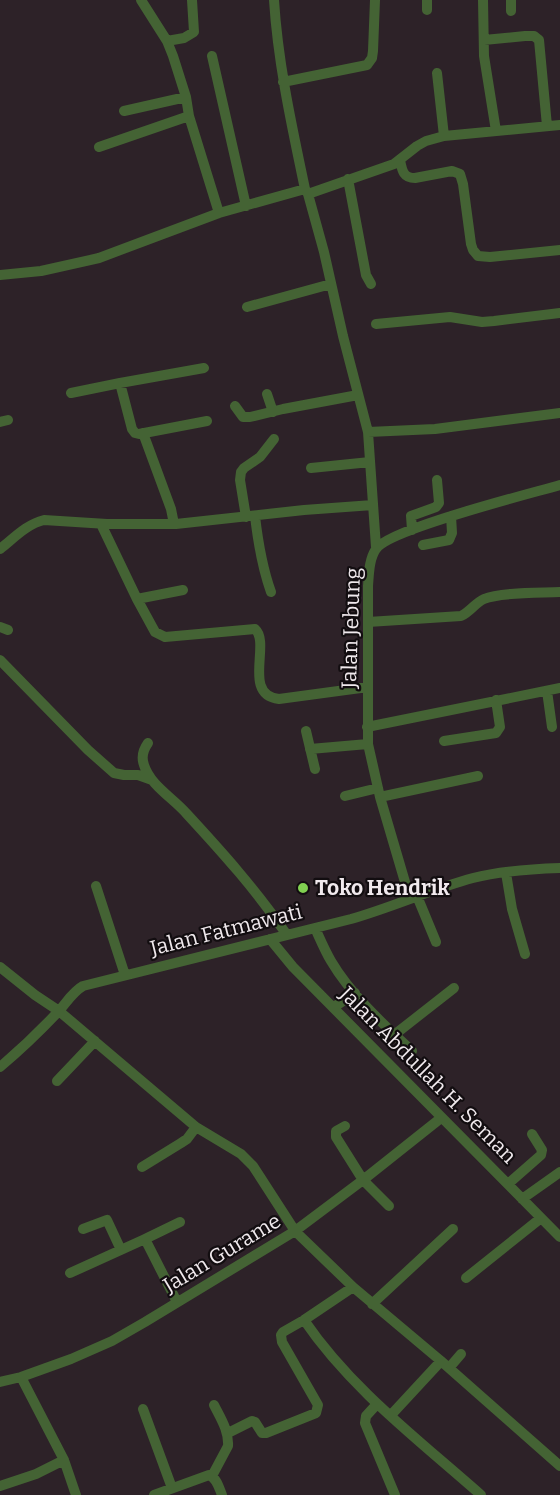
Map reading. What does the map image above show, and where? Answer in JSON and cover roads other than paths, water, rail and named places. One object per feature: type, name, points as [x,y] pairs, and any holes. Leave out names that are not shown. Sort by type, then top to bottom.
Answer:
[{"type":"street","points":[[141,0],[173,56],[219,213]]},
{"type":"street","points":[[166,41],[184,38],[194,32],[192,0]]},
{"type":"street","points":[[274,0],[283,82],[306,192],[324,252],[368,432],[376,548]]},
{"type":"street","points":[[283,82],[367,65],[372,58],[373,51],[375,0]]},
{"type":"street","points":[[483,0],[484,56],[496,131]]},
{"type":"street","points":[[484,40],[525,36],[534,36],[539,39],[547,126]]},
{"type":"street","points":[[213,56],[246,206]]},
{"type":"street","points":[[437,73],[444,136]]},
{"type":"street","points":[[124,111],[186,97]]},
{"type":"street","points":[[99,147],[189,116]]},
{"type":"street","points":[[0,274],[41,271],[99,258],[219,213],[306,192],[394,164],[417,146],[444,136],[560,125]]},
{"type":"street","points":[[400,160],[403,173],[410,178],[452,171],[460,174],[471,244],[478,256],[490,257],[560,250]]},
{"type":"street","points":[[348,180],[364,266],[371,284]]},
{"type":"street","points":[[247,307],[331,284]]},
{"type":"street","points":[[376,324],[450,317],[482,322],[560,313]]},
{"type":"street","points":[[71,393],[204,368]]},
{"type":"street","points":[[120,383],[135,434],[207,421]]},
{"type":"street","points":[[267,394],[273,412]]},
{"type":"street","points":[[235,406],[240,414],[246,417],[358,395]]},
{"type":"street","points":[[368,432],[435,429],[560,413]]},
{"type":"street","points":[[143,433],[171,509],[174,524]]},
{"type":"street","points":[[271,592],[240,480],[244,468],[260,457],[274,439]]},
{"type":"street","points":[[311,468],[370,462]]},
{"type":"street","points":[[412,530],[411,516],[436,507],[439,503],[437,480]]},
{"type":"street","name":"Jalan Jebung","points":[[436,942],[414,898],[379,793],[368,744],[369,569],[376,548],[399,534],[451,516],[560,485]]},
{"type":"street","points":[[0,549],[29,526],[44,520],[102,524],[174,524],[373,505]]},
{"type":"street","points":[[423,545],[448,540],[452,533],[451,516]]},
{"type":"street","points":[[102,524],[137,599],[155,632],[161,636],[251,628],[257,630],[260,635],[259,676],[261,686],[269,696],[279,699],[368,687]]},
{"type":"street","points":[[137,599],[183,590]]},
{"type":"street","points":[[368,622],[461,616],[481,600],[497,596],[560,592]]},
{"type":"street","points":[[0,660],[88,750],[114,773],[138,775],[152,780]]},
{"type":"street","points":[[367,727],[560,688]]},
{"type":"street","points":[[547,691],[552,727]]},
{"type":"street","points":[[444,741],[496,733],[500,727],[496,700]]},
{"type":"street","points":[[306,731],[315,769]]},
{"type":"street","points":[[148,743],[143,764],[152,780],[185,811],[225,855],[267,906],[287,935]]},
{"type":"street","points":[[310,750],[368,744]]},
{"type":"street","points":[[345,796],[379,793],[478,776]]},
{"type":"street","name":"Jalan Fatmawati","points":[[0,1067],[22,1049],[83,986],[381,910],[476,878],[560,868]]},
{"type":"street","points":[[506,873],[512,909],[525,954]]},
{"type":"street","points":[[96,886],[125,975]]},
{"type":"street","points":[[315,928],[346,983],[412,1051]]},
{"type":"street","name":"Jalan Abdullah H. Seman","points":[[270,939],[293,967],[560,1238]]},
{"type":"street","points":[[0,966],[35,995],[59,1011],[196,1127],[241,1154],[296,1231],[352,1287],[560,1466]]},
{"type":"street","points":[[394,1035],[454,988]]},
{"type":"street","points":[[334,1007],[355,993]]},
{"type":"street","points":[[57,1081],[95,1041]]},
{"type":"street","name":"Jalan Gurame","points":[[0,1382],[21,1377],[112,1341],[296,1231],[441,1118]]},
{"type":"street","points":[[345,1126],[336,1131],[336,1137],[363,1180],[389,1206]]},
{"type":"street","points":[[142,1167],[187,1139],[196,1127]]},
{"type":"street","points":[[508,1184],[541,1155],[542,1150],[532,1134]]},
{"type":"street","points":[[522,1199],[560,1172]]},
{"type":"street","points":[[466,1278],[541,1218]]},
{"type":"street","points":[[83,1229],[107,1220],[121,1250]]},
{"type":"street","points":[[70,1273],[180,1221]]},
{"type":"street","points":[[372,1304],[453,1229]]},
{"type":"street","points":[[145,1239],[177,1302]]},
{"type":"street","points":[[228,1433],[252,1421],[262,1433],[266,1433],[316,1413],[318,1405],[281,1339],[283,1332],[352,1287]]},
{"type":"street","points":[[304,1320],[330,1355],[377,1404],[481,1495]]},
{"type":"street","points":[[391,1415],[445,1365],[461,1354]]},
{"type":"street","points":[[21,1377],[63,1460],[76,1495]]},
{"type":"street","points":[[377,1404],[366,1416],[365,1423],[396,1495]]},
{"type":"street","points":[[212,1476],[228,1446],[228,1433],[214,1406]]},
{"type":"street","points":[[143,1409],[172,1488]]},
{"type":"street","points":[[0,1486],[36,1474],[63,1460]]},
{"type":"street","points":[[154,1495],[206,1476],[212,1476],[216,1480],[222,1495]]},
{"type":"place","name":"Toko Hendrik","points":[[303,888]]}]
